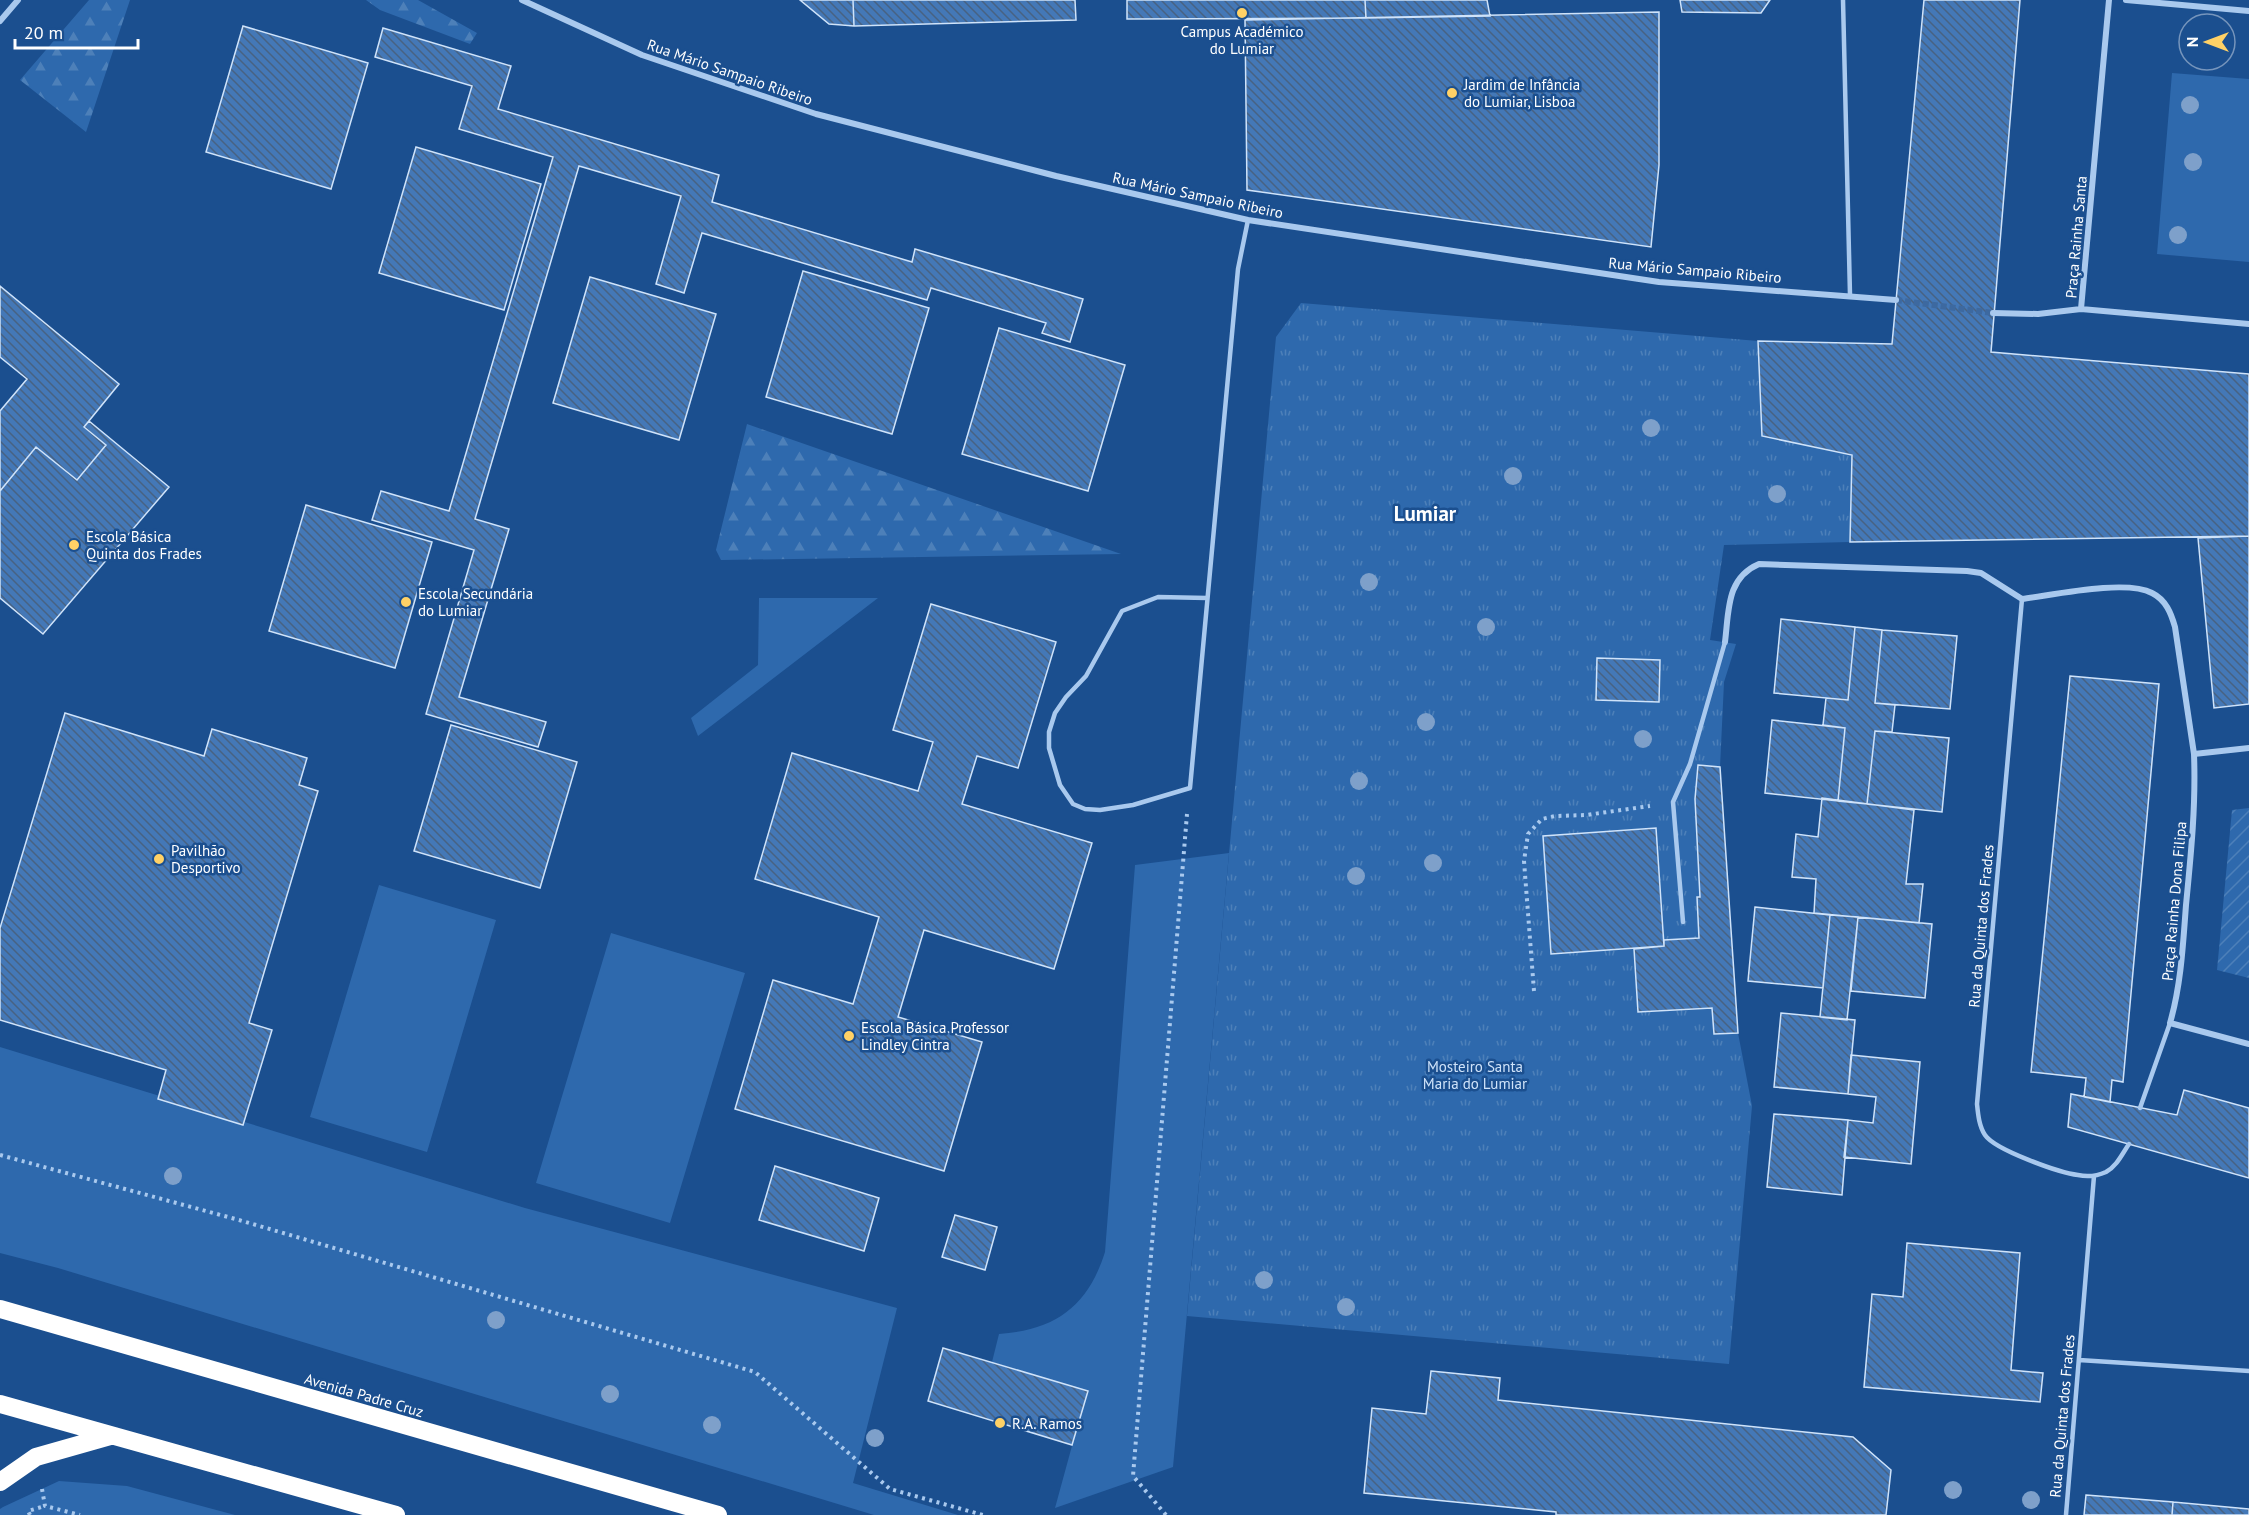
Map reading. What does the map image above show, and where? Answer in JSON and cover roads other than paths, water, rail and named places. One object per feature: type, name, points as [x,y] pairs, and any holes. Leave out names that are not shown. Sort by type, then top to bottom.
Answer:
[{"type":"highway","name":"Avenida Padre Cruz","points":[[0,1309],[718,1515]]},
{"type":"highway","points":[[0,1404],[396,1515]]},
{"type":"highway","points":[[0,1482],[36,1457],[112,1435]]},
{"type":"street","points":[[0,21],[18,0]]},
{"type":"street","name":"Rua Mário Sampaio Ribeiro","points":[[522,0],[642,55],[816,114],[1056,176],[1248,220],[1659,282],[1896,300]]},
{"type":"street","name":"Praça Rainha Santa","points":[[2109,0],[2081,309],[2249,324]]},
{"type":"street","points":[[2126,0],[2249,11]]},
{"type":"street","points":[[1993,313],[2037,314],[2081,309]]},
{"type":"street","points":[[1725,642],[1732,591],[1736,581],[1743,573],[1759,564],[1967,570],[1981,573],[2022,600],[2120,587],[2138,588],[2152,592],[2163,601],[2170,612],[2175,627],[2194,754],[2249,748]]},
{"type":"street","name":"Praça Rainha Dona Filipa","points":[[2170,1023],[2176,1002],[2181,965],[2196,798],[2194,754]]},
{"type":"street","points":[[2170,1023],[2249,1044]]},
{"type":"lane","points":[[1843,0],[1850,295]]},
{"type":"lane","points":[[1207,598],[1158,597],[1122,611],[1086,676],[1066,697],[1055,713],[1049,732],[1048,748],[1060,785],[1073,804],[1085,809],[1100,810],[1133,805],[1190,788],[1238,269],[1248,220]]},
{"type":"lane","name":"Rua da Quinta dos Frades","points":[[2022,600],[1977,1104],[1979,1120],[1985,1135],[1994,1145],[2007,1152],[2077,1175],[2094,1176],[2066,1515]]},
{"type":"lane","points":[[1683,922],[1673,802],[1690,764],[1725,642]]},
{"type":"lane","points":[[2140,1108],[2170,1023]]},
{"type":"lane","points":[[2094,1176],[2106,1172],[2117,1164],[2129,1144]]},
{"type":"lane","points":[[2079,1360],[2249,1371]]},
{"type":"tunnel","points":[[1896,300],[1993,313]]},
{"type":"place","name":"Campus Académico do Lumiar","points":[[1242,13]]},
{"type":"place","name":"Jardim de Infância do Lumiar, Lisboa","points":[[1452,93]]},
{"type":"place","name":"Escola Básica Quinta dos Frades","points":[[74,545]]},
{"type":"place","name":"Escola Secundária do Lumiar","points":[[406,602]]},
{"type":"place","name":"Pavilhão Desportivo","points":[[159,859]]},
{"type":"place","name":"Escola Básica Professor Lindley Cintra","points":[[849,1036]]},
{"type":"place","name":"R.A. Ramos","points":[[1000,1423]]},
{"type":"district","name":"Lumiar","points":[[1425,513]]},
{"type":"park label","name":"Mosteiro Santa Maria do Lumiar","points":[[1475,1074]]}]
